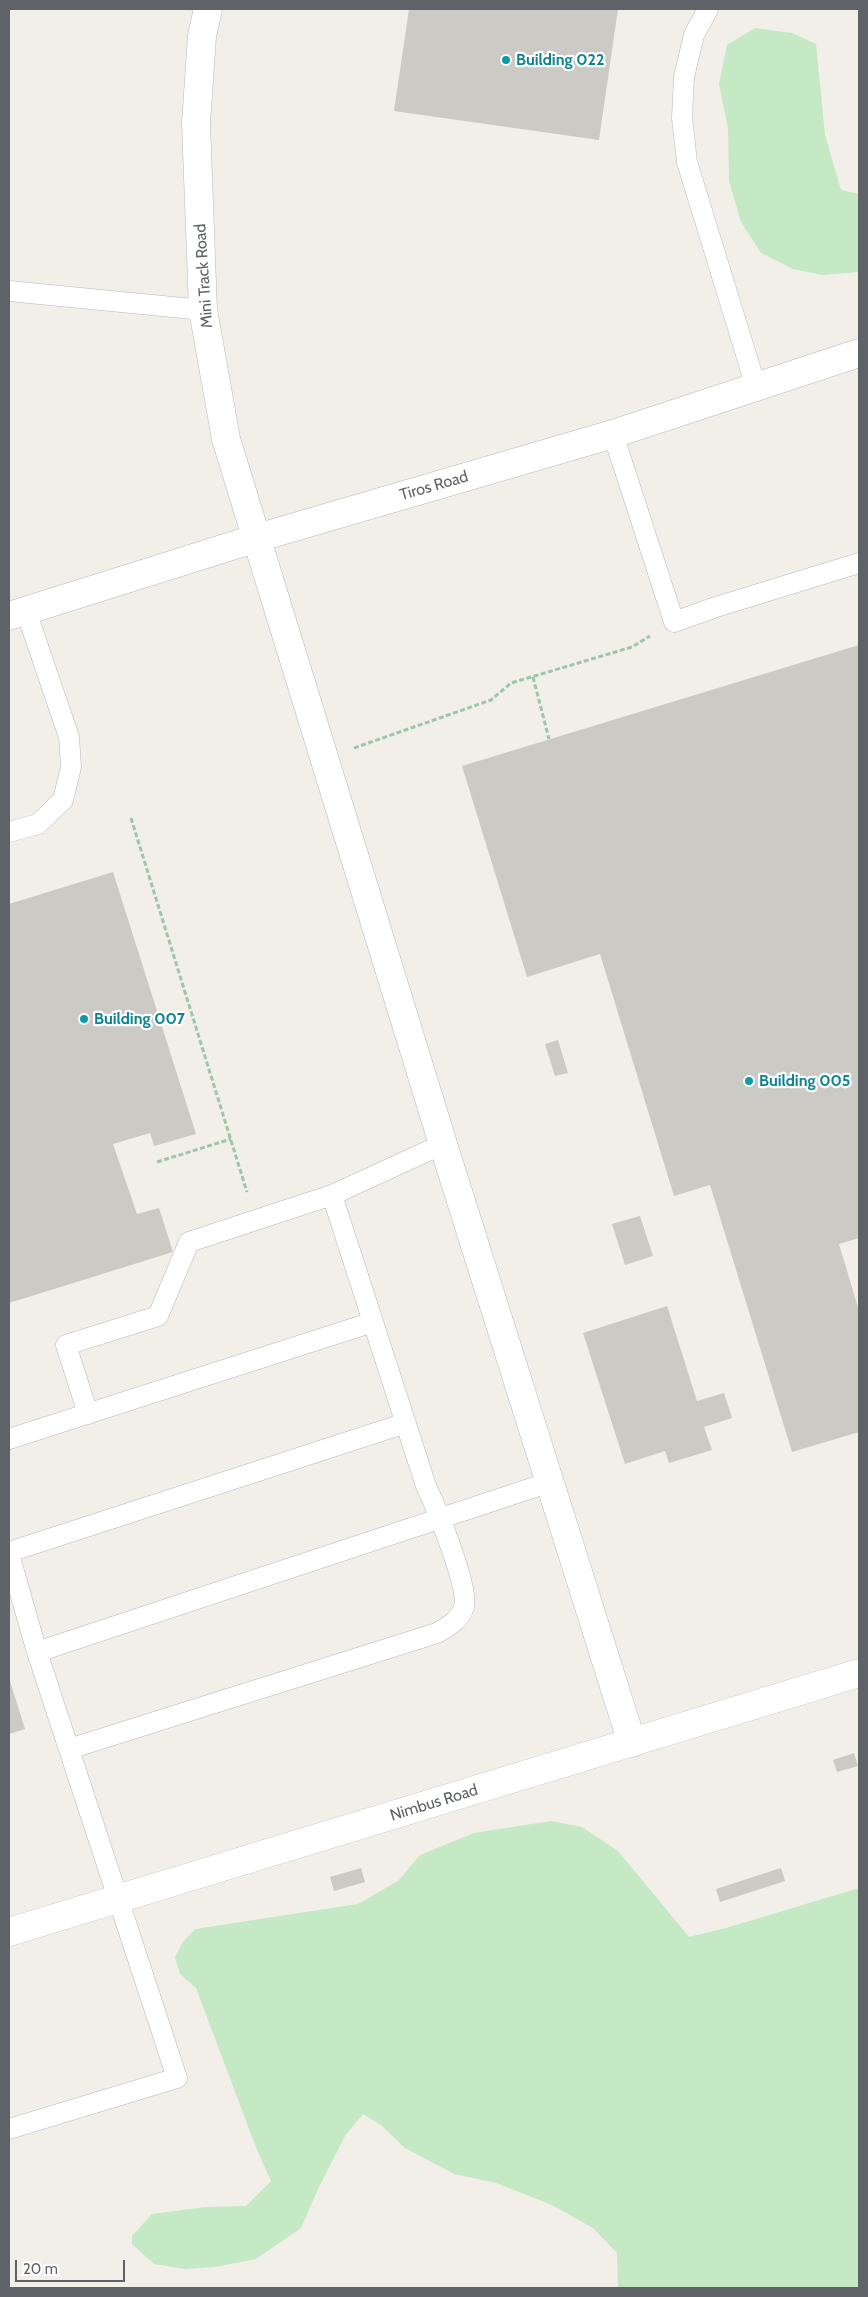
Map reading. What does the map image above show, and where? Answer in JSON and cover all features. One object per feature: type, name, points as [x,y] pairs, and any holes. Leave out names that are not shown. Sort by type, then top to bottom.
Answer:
[{"type":"street","name":"Mini Track Road","points":[[208,9],[202,36],[196,123],[203,310],[226,438],[443,1144],[632,1743]]},
{"type":"street","name":"Tiros Road","points":[[17,613],[257,538],[612,434],[859,353]]},
{"type":"street","name":"Nimbus Road","points":[[9,1932],[859,1673]]},
{"type":"lane","points":[[708,9],[694,35],[684,77],[682,118],[687,162],[756,387]]},
{"type":"lane","points":[[9,292],[203,310]]},
{"type":"lane","points":[[612,434],[674,622],[716,606],[859,563]]},
{"type":"lane","points":[[9,832],[38,824],[63,800],[71,767],[69,737],[17,613]]},
{"type":"lane","points":[[88,1414],[66,1345],[158,1316],[189,1242],[332,1195],[443,1144]]},
{"type":"lane","points":[[68,1749],[437,1633],[454,1624],[464,1607],[464,1590],[441,1518],[426,1486],[332,1195]]},
{"type":"lane","points":[[9,1439],[373,1322]]},
{"type":"lane","points":[[9,2129],[177,2078],[68,1749],[37,1652],[9,1553],[406,1423]]},
{"type":"lane","points":[[37,1652],[550,1482]]},
{"type":"path","points":[[350,749],[492,700],[511,683],[632,647],[674,622]]},
{"type":"path","points":[[533,677],[549,739]]},
{"type":"path","points":[[131,818],[256,1220]]},
{"type":"path","points":[[157,1162],[231,1139]]},
{"type":"green space","points":[[755,28],[792,33],[816,44],[825,135],[841,190],[859,194],[859,272],[822,275],[793,269],[761,253],[741,222],[729,181],[728,128],[719,84],[727,45]]},
{"type":"green space","points":[[551,1821],[582,1827],[618,1851],[689,1937],[726,1928],[859,1888],[859,2288],[618,2288],[617,2253],[593,2228],[552,2205],[496,2183],[454,2174],[405,2148],[381,2125],[363,2114],[345,2136],[301,2228],[256,2259],[215,2267],[185,2269],[154,2264],[132,2244],[132,2236],[152,2214],[206,2207],[246,2206],[271,2181],[257,2150],[196,1988],[180,1974],[175,1957],[183,1942],[195,1929],[358,1904],[398,1881],[420,1855],[474,1833]]},
{"type":"building","name":"Building 022","points":[[409,9],[618,9],[599,140],[394,111]]},
{"type":"building","name":"Building 005","points":[[859,645],[859,1238],[839,1244],[859,1311],[859,1432],[792,1452],[710,1185],[674,1196],[600,954],[527,977],[462,766]]},
{"type":"building","name":"Building 007","points":[[113,872],[196,1134],[154,1146],[150,1133],[113,1144],[137,1214],[159,1208],[173,1252],[9,1303],[9,904]]},
{"type":"building","points":[[558,1040],[568,1073],[555,1076],[545,1044]]},
{"type":"building","points":[[640,1216],[653,1256],[625,1265],[612,1224]]},
{"type":"building","points":[[667,1306],[697,1401],[724,1393],[732,1418],[704,1427],[712,1450],[669,1463],[665,1451],[625,1464],[583,1333]]},
{"type":"building","points":[[9,1678],[25,1729],[9,1734]]},
{"type":"building","points":[[854,1753],[858,1766],[837,1772],[833,1760]]},
{"type":"building","points":[[361,1868],[365,1882],[334,1891],[330,1877]]},
{"type":"building","points":[[781,1868],[785,1881],[720,1902],[716,1889]]},
{"type":"place","name":"Building 022","points":[[506,60]]},
{"type":"place","name":"Building 007","points":[[84,1019]]},
{"type":"place","name":"Building 005","points":[[749,1081]]}]
